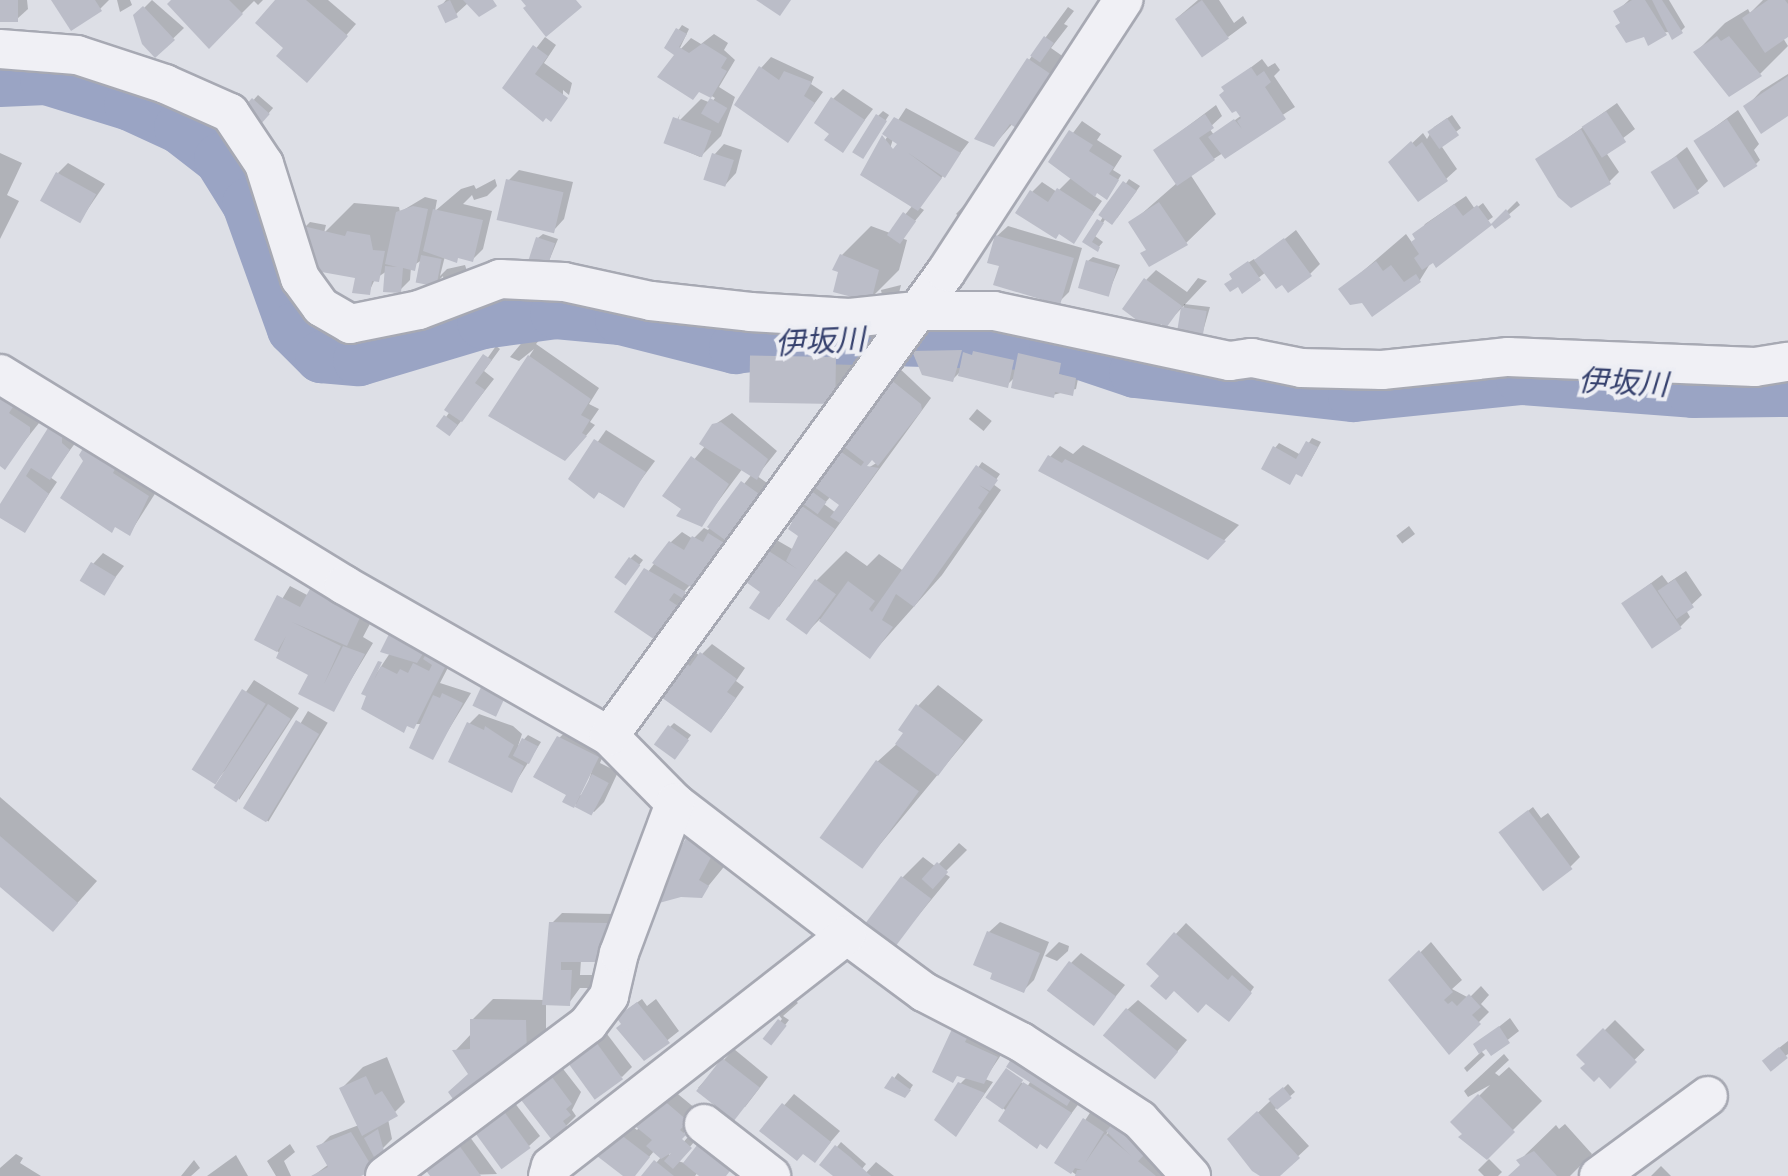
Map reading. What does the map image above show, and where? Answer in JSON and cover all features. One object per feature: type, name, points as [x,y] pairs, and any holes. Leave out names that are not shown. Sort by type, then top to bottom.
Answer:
[{"type":"street","points":[[609,736],[887,354],[1122,0]]},
{"type":"street","points":[[0,49],[77,55],[164,84],[230,113],[264,164],[300,278],[321,307],[350,324],[419,310],[500,280],[564,282],[651,301],[750,312],[850,318],[994,311],[1230,361],[1252,358],[1301,368],[1382,370],[1508,357],[1755,367],[1788,362]]},
{"type":"street","points":[[0,374],[344,585],[609,736],[676,803],[847,935],[924,992],[1021,1042],[1140,1120],[1191,1176]]},
{"type":"street","points":[[384,1176],[588,1024],[608,996],[619,953],[676,803]]},
{"type":"street","points":[[548,1176],[551,1166],[847,935]]},
{"type":"street","points":[[1599,1176],[1708,1096]]},
{"type":"street","points":[[704,1124],[771,1176]]},
{"type":"building","points":[[0,0],[18,0],[18,22],[0,22]]},
{"type":"building","points":[[51,0],[95,0],[102,11],[71,31]]},
{"type":"building","points":[[171,0],[229,0],[243,14],[209,49],[167,4]]},
{"type":"building","points":[[275,0],[306,0],[348,36],[307,83],[276,56],[283,48],[255,23]]},
{"type":"building","points":[[450,0],[458,17],[445,23],[437,6]]},
{"type":"building","points":[[463,0],[493,0],[497,6],[479,17]]},
{"type":"building","points":[[521,0],[576,0],[582,7],[546,37]]},
{"type":"building","points":[[756,0],[791,0],[780,16]]},
{"type":"building","points":[[1202,0],[1229,39],[1202,57],[1175,19]]},
{"type":"building","points":[[1632,0],[1645,0],[1667,35],[1648,46],[1644,37],[1626,43],[1615,26],[1620,23],[1613,11]]},
{"type":"building","points":[[1652,0],[1662,0],[1683,33],[1672,40]]},
{"type":"building","points":[[1768,0],[1785,0],[1788,4],[1788,37],[1765,53],[1742,18]]},
{"type":"building","points":[[143,6],[175,40],[155,58],[142,44],[133,15]]},
{"type":"building","points":[[676,28],[687,34],[679,47],[689,53],[703,43],[727,58],[721,68],[727,71],[711,98],[699,92],[693,100],[657,77],[674,55],[664,48]]},
{"type":"building","points":[[1044,36],[1054,43],[1040,63],[1030,56]]},
{"type":"building","points":[[1717,36],[1721,41],[1729,36],[1762,76],[1729,97],[1693,52]]},
{"type":"building","points":[[533,45],[548,56],[535,74],[568,98],[551,122],[546,118],[543,122],[502,88]]},
{"type":"building","points":[[1027,58],[1055,77],[1019,130],[1010,124],[994,147],[974,139]]},
{"type":"building","points":[[759,66],[779,80],[784,71],[812,82],[804,96],[815,103],[788,143],[734,105]]},
{"type":"building","points":[[1251,67],[1257,76],[1264,71],[1271,82],[1265,87],[1286,119],[1225,159],[1208,137],[1234,119],[1242,129],[1237,121],[1241,118],[1236,111],[1232,113],[1219,95],[1224,91],[1221,87]]},
{"type":"building","points":[[1788,76],[1788,116],[1761,134],[1743,106]]},
{"type":"building","points":[[831,97],[865,120],[843,153],[824,140],[829,134],[814,123]]},
{"type":"building","points":[[252,98],[270,114],[260,124],[243,108]]},
{"type":"building","points":[[710,98],[727,108],[718,124],[701,114]]},
{"type":"building","points":[[1606,111],[1626,142],[1602,158],[1582,127]]},
{"type":"building","points":[[876,114],[887,121],[863,159],[852,152]]},
{"type":"building","points":[[1205,114],[1214,128],[1199,138],[1215,160],[1177,186],[1153,150]]},
{"type":"building","points":[[673,117],[712,131],[702,157],[663,143]]},
{"type":"building","points":[[894,117],[961,153],[945,178],[907,152],[942,178],[918,211],[860,175],[882,135],[893,149],[897,144],[882,134]]},
{"type":"building","points":[[1447,118],[1459,135],[1439,149],[1427,132]]},
{"type":"building","points":[[1727,119],[1757,166],[1724,188],[1693,141]]},
{"type":"building","points":[[1581,129],[1611,184],[1571,208],[1558,197],[1535,159]]},
{"type":"building","points":[[1069,130],[1093,145],[1089,151],[1114,167],[1109,174],[1119,180],[1107,200],[1097,193],[1095,197],[1048,162]]},
{"type":"building","points":[[1411,141],[1416,147],[1422,142],[1448,181],[1418,202],[1388,162]]},
{"type":"building","points":[[712,153],[734,160],[725,187],[703,180]]},
{"type":"building","points":[[1676,156],[1699,193],[1674,209],[1651,172]]},
{"type":"building","points":[[56,172],[96,194],[80,223],[40,201]]},
{"type":"building","points":[[506,179],[563,192],[554,233],[497,220]]},
{"type":"building","points":[[1123,181],[1137,191],[1112,225],[1098,215]]},
{"type":"building","points":[[1057,188],[1094,212],[1074,244],[1059,234],[1056,239],[1015,213],[1030,190],[1048,202]]},
{"type":"building","points":[[1159,202],[1188,245],[1149,267],[1140,253],[1146,250],[1128,222]]},
{"type":"building","points":[[1454,204],[1463,216],[1477,205],[1491,224],[1506,209],[1511,217],[1495,229],[1492,225],[1436,268],[1433,263],[1422,270],[1414,258],[1419,254],[1411,242],[1415,239],[1412,234]]},
{"type":"building","points":[[413,206],[428,209],[415,271],[403,268],[401,293],[383,292],[385,266],[397,267],[385,264],[396,212]]},
{"type":"building","points":[[433,209],[483,220],[473,262],[458,258],[457,263],[423,251]]},
{"type":"building","points":[[903,212],[916,221],[900,244],[887,235]]},
{"type":"building","points":[[1097,219],[1104,223],[1092,242],[1100,247],[1098,252],[1082,242]]},
{"type":"building","points":[[303,226],[345,236],[347,231],[370,235],[373,250],[385,251],[379,282],[372,281],[370,295],[352,293],[355,278],[316,271],[317,263],[304,261]]},
{"type":"building","points":[[995,235],[1074,258],[1060,305],[993,285],[999,266],[987,263]]},
{"type":"building","points":[[536,237],[555,243],[548,266],[529,260]]},
{"type":"building","points":[[1284,238],[1312,276],[1288,293],[1282,285],[1276,289],[1254,260]]},
{"type":"building","points":[[840,254],[879,270],[871,302],[833,292],[838,272],[832,270]]},
{"type":"building","points":[[421,255],[442,259],[436,286],[416,282]]},
{"type":"building","points":[[1086,260],[1117,269],[1109,297],[1078,288]]},
{"type":"building","points":[[1248,261],[1261,280],[1242,294],[1238,287],[1230,292],[1224,284],[1232,279],[1229,274]]},
{"type":"building","points":[[1376,261],[1383,271],[1391,265],[1404,282],[1416,274],[1421,282],[1372,317],[1362,303],[1350,305],[1338,289]]},
{"type":"building","points":[[1144,278],[1182,306],[1166,328],[1161,324],[1154,333],[1122,309]]},
{"type":"building","points":[[1181,307],[1207,311],[1203,334],[1177,330]]},
{"type":"building","points":[[962,350],[953,382],[922,375],[912,351]]},
{"type":"building","points":[[973,351],[1014,360],[1008,388],[958,376],[963,352],[972,355]]},
{"type":"building","points":[[1018,353],[1061,363],[1059,374],[1076,378],[1073,396],[1055,392],[1054,398],[1011,388]]},
{"type":"building","points":[[483,354],[492,360],[475,383],[485,390],[462,422],[444,410]]},
{"type":"building","points":[[528,355],[591,399],[581,415],[590,420],[582,433],[587,436],[565,461],[488,416]]},
{"type":"building","points":[[750,355],[836,357],[835,404],[749,402]]},
{"type":"building","points":[[885,375],[921,404],[922,410],[878,466],[872,460],[867,466],[879,468],[840,523],[830,517],[839,505],[813,486],[833,446],[861,466],[864,462],[834,439]]},
{"type":"building","points":[[0,398],[13,407],[9,413],[30,427],[30,434],[5,470],[0,466]]},
{"type":"building","points":[[444,415],[458,425],[450,436],[436,426]]},
{"type":"building","points":[[721,422],[768,459],[757,480],[699,444],[712,424]]},
{"type":"building","points":[[48,428],[62,437],[62,443],[70,450],[50,480],[31,468],[26,476],[49,494],[25,533],[0,518],[0,504]]},
{"type":"building","points":[[594,439],[646,472],[624,508],[599,492],[594,499],[568,479]]},
{"type":"building","points":[[1306,441],[1318,447],[1302,477],[1296,474],[1290,485],[1261,469],[1273,446],[1296,459]]},
{"type":"building","points":[[85,445],[115,469],[113,473],[149,496],[130,536],[115,527],[112,533],[60,498],[83,461],[79,455]]},
{"type":"building","points":[[1048,455],[1062,463],[1065,459],[1226,541],[1208,560],[1038,471]]},
{"type":"building","points":[[691,456],[729,484],[702,527],[676,516],[681,509],[662,496]]},
{"type":"building","points":[[976,465],[998,480],[990,491],[979,485],[989,492],[978,508],[982,511],[914,607],[896,594],[882,620],[893,627],[870,659],[819,621],[848,581],[875,601],[869,609],[872,612]]},
{"type":"building","points":[[741,481],[762,496],[732,545],[707,527]]},
{"type":"building","points":[[803,485],[826,502],[818,514],[794,497]]},
{"type":"building","points":[[792,499],[835,529],[769,620],[749,608],[760,592],[739,577],[761,546],[797,569],[786,561],[798,536],[788,529],[792,522],[786,516]]},
{"type":"building","points":[[708,533],[729,546],[699,592],[652,563],[669,541],[684,550],[692,536],[703,542]]},
{"type":"building","points":[[629,557],[640,565],[626,585],[614,577]]},
{"type":"building","points":[[91,562],[116,577],[105,596],[80,581]]},
{"type":"building","points":[[644,568],[686,592],[682,598],[674,593],[669,600],[684,610],[661,644],[614,612]]},
{"type":"building","points":[[815,579],[836,594],[807,635],[786,619]]},
{"type":"building","points":[[1675,579],[1694,607],[1677,619],[1658,591]]},
{"type":"building","points":[[1651,583],[1682,629],[1652,649],[1621,603]]},
{"type":"building","points":[[311,587],[362,613],[347,646],[292,622],[341,646],[324,684],[343,646],[365,654],[334,712],[298,694],[308,675],[276,658],[286,636],[277,652],[254,640],[277,595],[300,607]]},
{"type":"building","points":[[392,628],[426,649],[417,663],[380,652]]},
{"type":"building","points":[[428,651],[447,663],[414,729],[407,726],[404,733],[361,709],[366,696],[361,694],[378,661],[382,662],[374,680],[381,666],[397,674],[400,669],[408,673],[413,663],[429,671],[432,665],[423,659]]},
{"type":"building","points":[[700,652],[737,679],[727,692],[736,698],[711,733],[654,692],[679,657],[690,666]]},
{"type":"building","points":[[483,683],[507,694],[496,717],[472,706]]},
{"type":"building","points":[[242,689],[266,704],[215,784],[192,770]]},
{"type":"building","points":[[442,693],[463,703],[433,760],[409,748],[433,695],[440,698]]},
{"type":"building","points":[[268,704],[291,719],[236,803],[214,788]]},
{"type":"building","points":[[916,704],[964,741],[938,776],[895,744],[903,733],[898,730]]},
{"type":"building","points":[[296,720],[319,734],[266,822],[243,808]]},
{"type":"building","points":[[467,722],[484,730],[485,726],[514,745],[508,757],[524,766],[512,793],[448,762]]},
{"type":"building","points":[[668,725],[689,740],[675,760],[654,744]]},
{"type":"building","points":[[557,736],[599,757],[574,808],[562,802],[566,795],[533,777]]},
{"type":"building","points":[[522,738],[538,746],[529,764],[513,756]]},
{"type":"building","points":[[876,760],[919,791],[862,869],[820,838]]},
{"type":"building","points":[[592,774],[609,783],[591,816],[575,807]]},
{"type":"building","points":[[1528,810],[1573,869],[1543,891],[1498,832]]},
{"type":"building","points":[[690,831],[716,848],[699,880],[709,886],[702,898],[681,897],[648,906]]},
{"type":"building","points":[[0,836],[78,903],[53,932],[0,887]]},
{"type":"building","points":[[937,862],[948,872],[933,889],[922,879]]},
{"type":"building","points":[[901,876],[931,899],[895,948],[864,925]]},
{"type":"building","points":[[549,922],[607,923],[606,962],[561,962],[561,970],[572,970],[570,1006],[542,1005]]},
{"type":"building","points":[[987,931],[1040,953],[1024,993],[990,979],[992,973],[973,965]]},
{"type":"building","points":[[1174,932],[1228,980],[1232,975],[1252,993],[1229,1022],[1206,1004],[1198,1013],[1174,991],[1166,1000],[1150,986],[1159,976],[1146,964]]},
{"type":"building","points":[[1419,950],[1453,992],[1444,1000],[1448,1004],[1452,1001],[1457,1006],[1469,994],[1481,1007],[1472,1015],[1481,1024],[1449,1055],[1388,980]]},
{"type":"building","points":[[1069,961],[1116,997],[1094,1026],[1047,991]]},
{"type":"building","points":[[637,1002],[670,1043],[644,1061],[616,1028],[621,1024],[616,1017]]},
{"type":"building","points":[[1126,1008],[1178,1052],[1155,1079],[1103,1036]]},
{"type":"building","points":[[470,1019],[526,1020],[527,1055],[458,1106],[448,1092],[468,1074],[452,1050],[470,1049]]},
{"type":"building","points":[[778,1019],[787,1026],[771,1045],[763,1039]]},
{"type":"building","points":[[1499,1026],[1510,1043],[1491,1056],[1486,1049],[1479,1054],[1473,1044]]},
{"type":"building","points":[[1603,1028],[1637,1062],[1610,1089],[1599,1077],[1594,1082],[1580,1068],[1585,1064],[1576,1055]]},
{"type":"building","points":[[952,1029],[967,1038],[965,1042],[998,1057],[984,1084],[957,1076],[953,1083],[932,1072]]},
{"type":"building","points":[[596,1042],[623,1079],[595,1100],[568,1063]]},
{"type":"building","points":[[1779,1047],[1788,1058],[1771,1072],[1762,1061]]},
{"type":"building","points":[[1015,1053],[1036,1065],[1030,1074],[1037,1065],[1077,1089],[1067,1106],[1006,1067]]},
{"type":"building","points":[[722,1058],[760,1088],[734,1121],[696,1091]]},
{"type":"building","points":[[1006,1068],[1023,1080],[1003,1110],[985,1097]]},
{"type":"building","points":[[549,1073],[572,1104],[566,1109],[571,1115],[563,1121],[568,1128],[552,1140],[518,1096]]},
{"type":"building","points":[[366,1076],[375,1095],[382,1091],[398,1116],[362,1136],[339,1088]]},
{"type":"building","points":[[892,1076],[911,1090],[905,1098],[884,1088]]},
{"type":"building","points":[[958,1082],[985,1093],[956,1137],[934,1120]]},
{"type":"building","points":[[1023,1082],[1072,1113],[1047,1149],[1040,1144],[1037,1149],[998,1121]]},
{"type":"building","points":[[1283,1087],[1292,1098],[1277,1110],[1268,1099]]},
{"type":"building","points":[[1478,1094],[1515,1132],[1487,1160],[1458,1137],[1462,1134],[1450,1122]]},
{"type":"building","points":[[661,1098],[688,1121],[680,1130],[686,1135],[682,1139],[692,1148],[673,1169],[664,1161],[671,1153],[661,1159],[646,1146],[652,1140],[636,1127],[644,1118],[641,1114]]},
{"type":"building","points":[[782,1103],[831,1142],[815,1163],[803,1154],[797,1161],[759,1131]]},
{"type":"building","points":[[503,1110],[531,1148],[502,1169],[474,1131]]},
{"type":"building","points":[[1257,1111],[1300,1158],[1280,1176],[1260,1176],[1252,1171],[1227,1139]]},
{"type":"building","points":[[1083,1118],[1104,1132],[1085,1163],[1105,1134],[1156,1176],[1075,1176],[1077,1170],[1082,1170],[1075,1168],[1071,1174],[1054,1163]]},
{"type":"building","points":[[1118,1119],[1149,1150],[1137,1162],[1106,1131]]},
{"type":"building","points":[[378,1129],[384,1151],[374,1157],[364,1138]]},
{"type":"building","points":[[616,1131],[650,1157],[635,1176],[623,1176],[597,1156]]},
{"type":"building","points":[[351,1132],[374,1170],[361,1176],[311,1176],[328,1167],[316,1146]]},
{"type":"building","points":[[705,1135],[738,1161],[726,1176],[699,1176],[683,1163]]},
{"type":"building","points":[[456,1141],[481,1176],[430,1176],[425,1169]]},
{"type":"building","points":[[835,1145],[871,1176],[833,1176],[819,1165]]},
{"type":"building","points":[[1534,1151],[1557,1176],[1508,1176],[1520,1165],[1516,1160]]},
{"type":"building","points":[[654,1160],[674,1176],[641,1176]]},
{"type":"waterway","name":"伊坂川","points":[[0,81],[46,79],[130,105],[180,128],[220,159],[248,204],[293,329],[321,357],[359,360],[483,323],[556,313],[621,319],[735,348],[822,338],[1055,345],[1135,372],[1354,396],[1522,379],[1693,392],[1788,391]]}]
